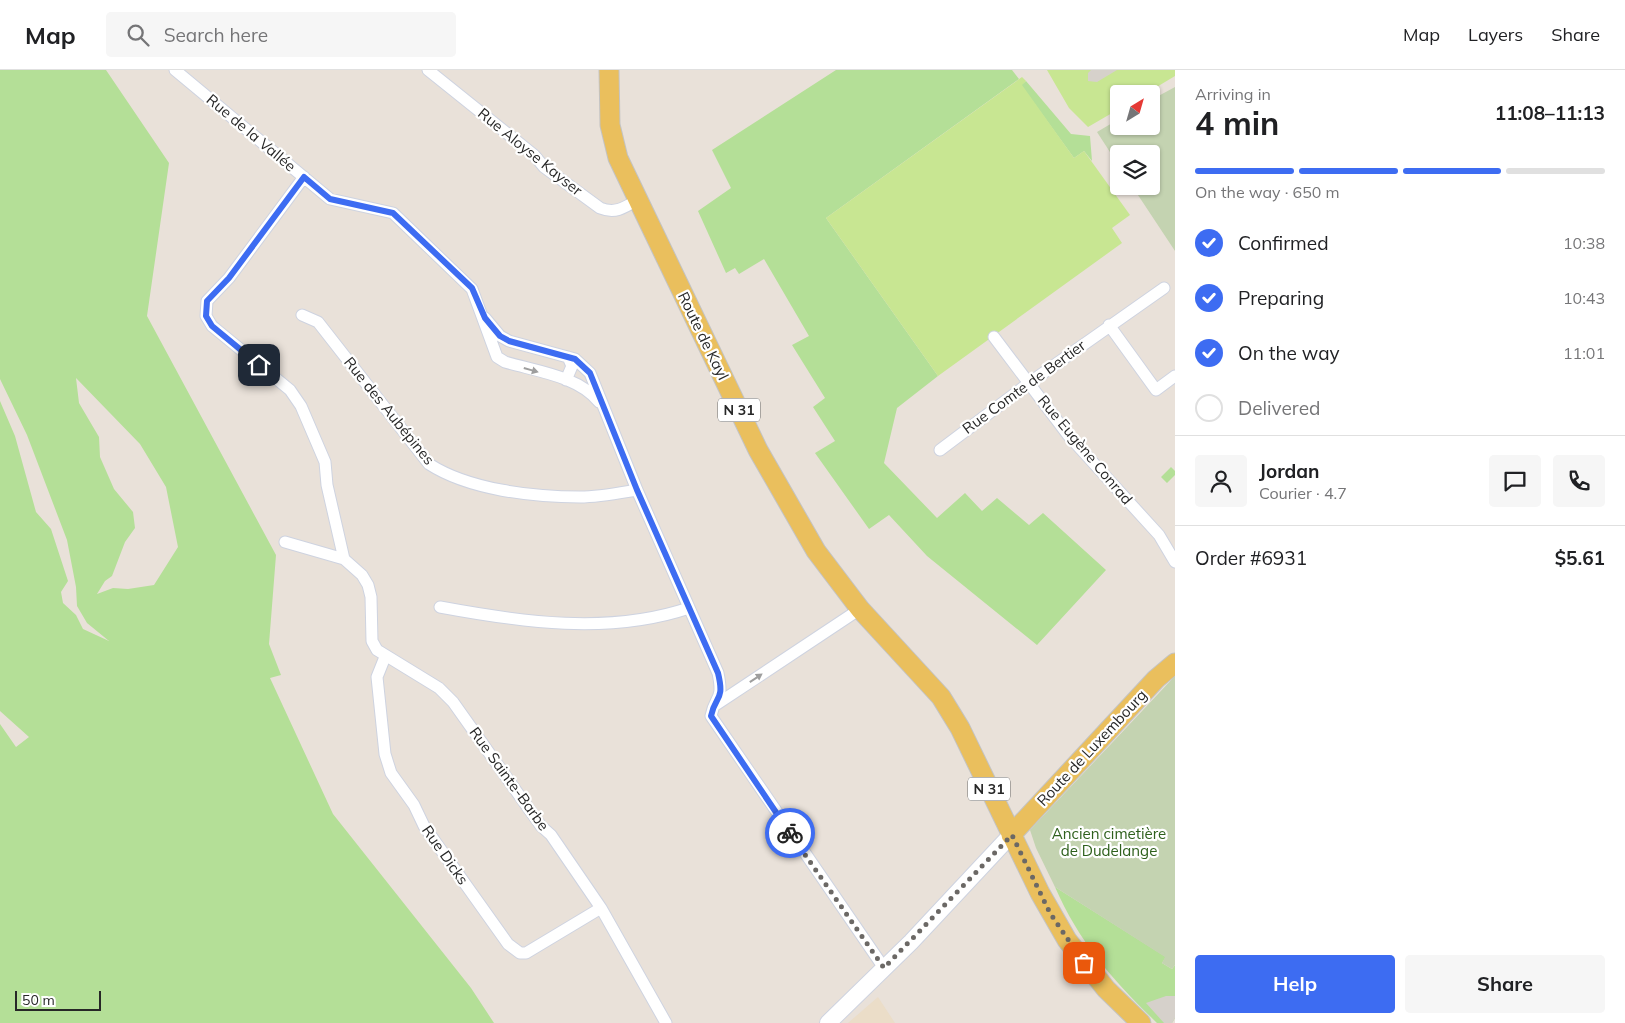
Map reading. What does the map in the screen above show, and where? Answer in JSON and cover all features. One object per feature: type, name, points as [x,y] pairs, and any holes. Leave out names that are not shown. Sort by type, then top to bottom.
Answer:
[{"type":"main road","name":"Route de Kayl","points":[[609,70],[610,125],[618,158],[758,450],[816,551],[860,609],[941,697],[960,728],[1050,913],[1067,940],[1106,989],[1141,1023]]},
{"type":"main road","name":"Route de Luxembourg","points":[[1012,835],[1156,679],[1175,663]]},
{"type":"main road","points":[[828,1023],[884,968],[1012,835]]},
{"type":"street","name":"Rue de la Vallée","points":[[175,70],[330,199],[393,213],[472,288],[485,318],[497,357],[505,362],[566,380],[590,391],[606,412]]},
{"type":"street","name":"Rue Aloyse Kayser","points":[[428,70],[534,155],[544,167],[600,208],[609,212],[621,209],[637,200]]},
{"type":"street","points":[[304,177],[229,278],[207,301],[206,316],[212,326],[290,390],[301,406],[325,462],[327,485],[344,559]]},
{"type":"street","name":"Rue Comte de Bertier","points":[[940,450],[1109,325],[1164,288]]},
{"type":"street","name":"Rue des Aubépines","points":[[302,315],[318,322],[429,464],[442,473],[510,491],[549,496],[582,497],[637,490]]},
{"type":"street","name":"Rue de la Vallée","points":[[485,318],[500,336],[509,341],[575,359],[590,373],[637,490],[718,673],[721,688],[720,696],[711,716],[719,731],[884,968]]},
{"type":"street","points":[[1109,325],[1156,390],[1175,376]]},
{"type":"street","name":"Rue Eugène Conrad","points":[[994,337],[1068,435],[1159,535],[1175,562]]},
{"type":"street","points":[[497,357],[499,350],[509,341]]},
{"type":"street","points":[[566,380],[572,366],[568,357]]},
{"type":"street","name":"Rue Sainte-Barbe","points":[[285,542],[344,559],[362,575],[368,585],[372,641],[377,650],[385,657],[438,688],[453,702],[541,826],[551,835],[601,908],[666,1023]]},
{"type":"street","points":[[440,607],[504,618],[571,623],[639,619],[667,615],[689,608]]},
{"type":"street","points":[[716,705],[860,609]]},
{"type":"street","name":"Rue Dicks","points":[[385,657],[377,677],[387,763],[414,805],[424,826],[508,944],[520,953],[526,953],[601,908]]},
{"type":"shaded area","points":[[1091,70],[1117,70],[1097,82],[1088,81],[1088,73]]},
{"type":"shaded area","points":[[1166,996],[1175,996],[1175,1018],[1172,1023],[1164,1023],[1146,1003]]},
{"type":"shaded area","points":[[878,997],[895,1023],[848,1023]]},
{"type":"green space","points":[[0,70],[106,70],[169,163],[147,316],[276,555],[269,644],[281,675],[270,678],[333,814],[471,988],[494,1023],[0,1023],[0,724],[16,747],[29,737],[0,711],[0,401],[15,436],[36,512],[51,529],[68,581],[61,592],[63,603],[76,615],[83,629],[109,641],[87,623],[77,606],[76,587],[67,540],[27,435],[0,379]],"holes":[[[76,378],[140,444],[166,487],[178,547],[154,585],[128,589],[113,588],[97,594],[105,581],[112,576],[125,542],[135,528],[133,512],[114,489],[100,457],[99,437],[79,403]]]},
{"type":"green space","points":[[836,70],[1012,70],[1019,79],[826,218],[938,376],[897,408],[884,463],[937,518],[965,493],[982,511],[997,498],[1029,525],[1043,513],[1106,570],[1037,645],[927,556],[889,515],[869,529],[815,453],[835,441],[813,407],[825,398],[792,345],[809,336],[764,259],[739,274],[735,268],[726,273],[698,211],[731,188],[712,150]]},
{"type":"green space","points":[[1047,70],[1175,70],[1175,76],[1160,85],[1110,85],[1110,114],[1088,127],[1069,108]]},
{"type":"green space","points":[[1022,77],[1026,81],[1022,85],[1074,158],[1084,151],[1110,187],[1110,195],[1116,195],[1130,215],[1112,228],[1122,243],[938,376],[826,218]]},
{"type":"green space","points":[[1026,81],[1071,134],[1090,136],[1092,161],[1084,151],[1074,158],[1021,85]]},
{"type":"green space","points":[[1175,87],[1175,251],[1138,195],[1160,195],[1160,145],[1110,145],[1110,152],[1097,132],[1110,124],[1110,135],[1160,135],[1160,95]]},
{"type":"green space","points":[[1171,467],[1175,471],[1175,475],[1167,483],[1161,477]]},
{"type":"green space","name":"Ancien cimetière de Dudelange","points":[[1175,676],[1175,965],[1172,969],[1162,963],[1165,957],[1055,887],[1036,848],[1030,830]]},
{"type":"green space","points":[[1055,887],[1166,957],[1162,963],[1172,969],[1175,965],[1175,1018],[1172,1023],[1157,1023],[1112,976],[1075,926]]},
{"type":"way so far","points":[[790,833],[884,968],[1012,835],[1050,913],[1084,963]]},
{"type":"route","points":[[259,365],[212,326],[206,316],[207,301],[229,278],[304,177],[330,199],[393,213],[472,288],[485,318],[500,336],[509,341],[575,359],[590,373],[598,390],[637,490],[718,673],[721,688],[720,696],[712,710],[711,716],[719,731],[790,833]]}]
